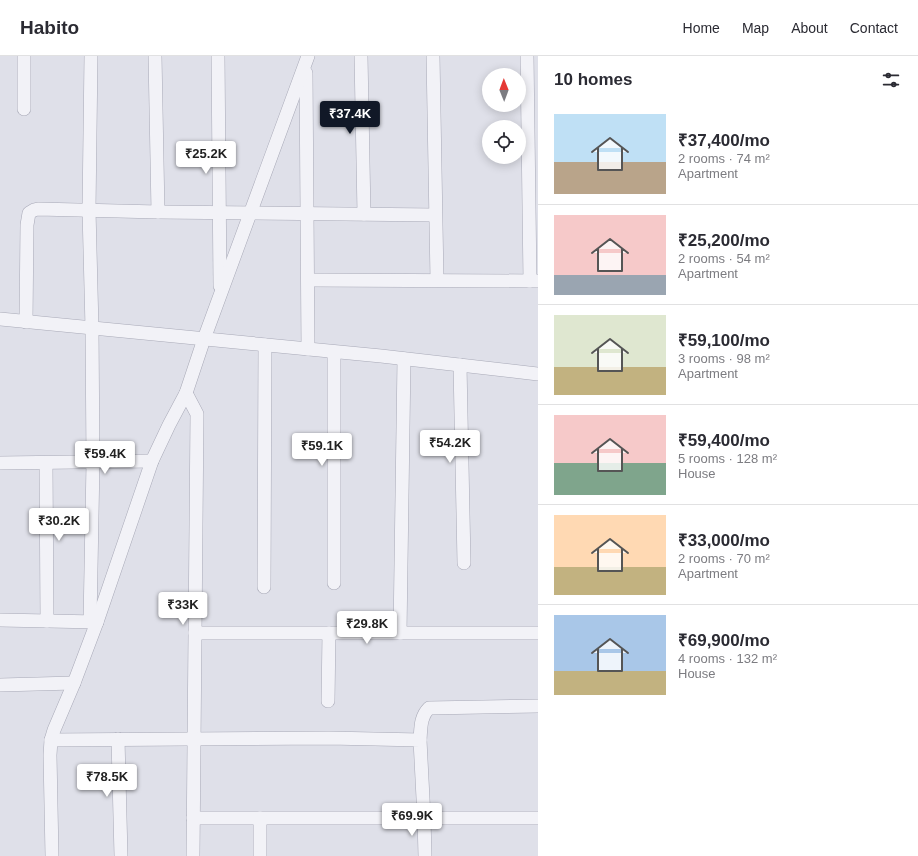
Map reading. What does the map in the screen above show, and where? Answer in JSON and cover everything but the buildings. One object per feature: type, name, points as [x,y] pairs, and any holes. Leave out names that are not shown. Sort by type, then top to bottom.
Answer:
[{"type":"street","points":[[24,56],[24,109]]},
{"type":"street","points":[[91,56],[89,210],[92,328],[94,622]]},
{"type":"street","points":[[155,56],[158,212]]},
{"type":"street","points":[[218,56],[220,294]]},
{"type":"street","points":[[361,56],[364,214]]},
{"type":"street","points":[[433,56],[437,280]]},
{"type":"street","points":[[308,280],[534,281],[533,144],[527,56]]},
{"type":"street","points":[[52,856],[50,755],[51,740],[54,730],[74,683],[94,622],[152,461],[186,393],[220,294],[307,60]]},
{"type":"street","points":[[307,60],[308,349]]},
{"type":"street","points":[[26,322],[29,213],[34,210],[435,215]]},
{"type":"street","points":[[0,319],[308,349],[538,374]]},
{"type":"street","points":[[264,587],[265,345]]},
{"type":"street","points":[[334,352],[334,583]]},
{"type":"street","points":[[400,633],[404,359]]},
{"type":"street","points":[[460,365],[464,563]]},
{"type":"street","points":[[186,393],[197,414],[193,856]]},
{"type":"street","points":[[0,463],[93,463],[152,461]]},
{"type":"street","points":[[46,463],[47,621]]},
{"type":"street","points":[[0,620],[94,622]]},
{"type":"street","points":[[195,633],[538,633]]},
{"type":"street","points":[[328,701],[329,633]]},
{"type":"street","points":[[0,685],[74,683]]},
{"type":"street","points":[[425,856],[420,740],[424,712],[429,708],[538,706]]},
{"type":"street","points":[[51,740],[194,738],[420,740]]},
{"type":"street","points":[[118,739],[121,856]]},
{"type":"street","points":[[193,818],[538,818]]},
{"type":"street","points":[[260,818],[260,856]]}]
